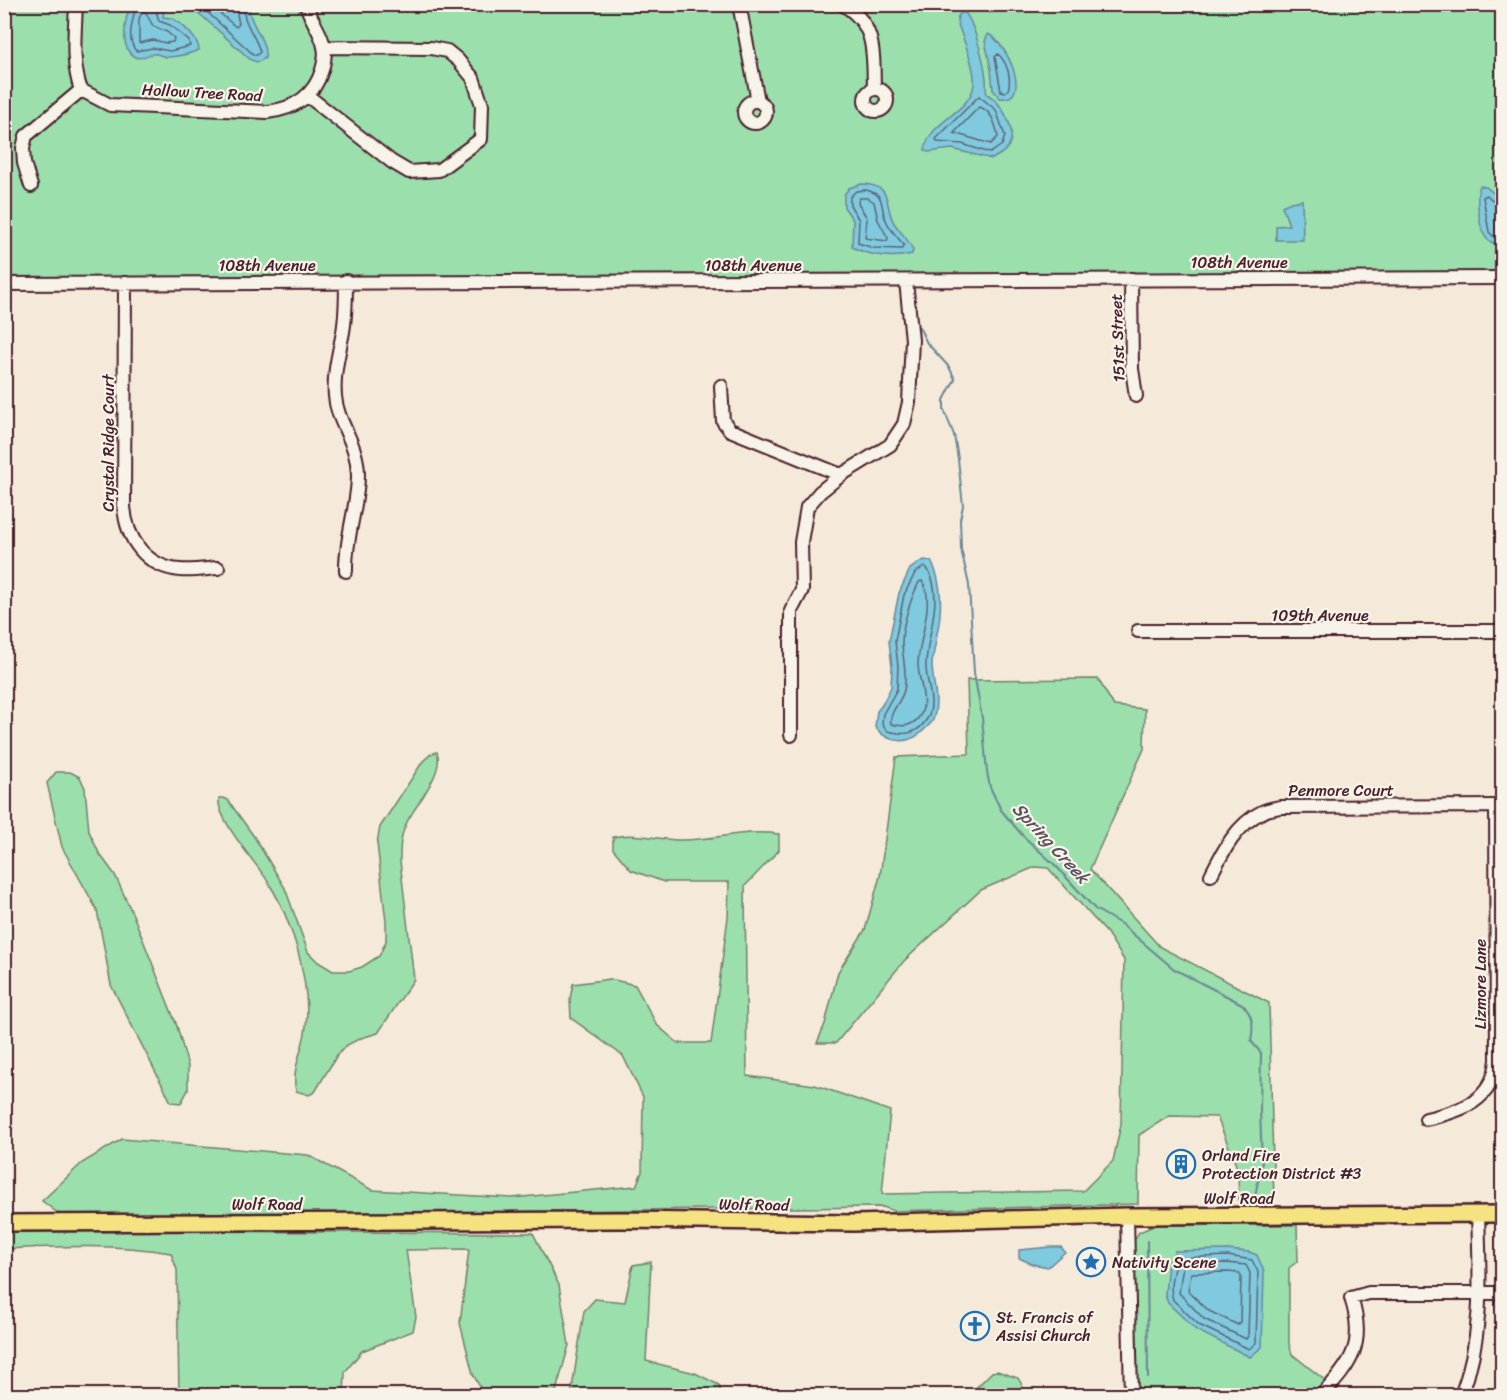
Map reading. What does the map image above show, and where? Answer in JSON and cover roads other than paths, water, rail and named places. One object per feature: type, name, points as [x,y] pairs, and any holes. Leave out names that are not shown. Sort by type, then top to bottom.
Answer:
[{"type":"main road","name":"Wolf Road","points":[[4,1224],[599,1220],[862,1222],[1127,1216],[1503,1214]]},
{"type":"street","points":[[31,186],[24,163],[23,148],[26,136],[81,90],[73,60],[76,4]]},
{"type":"street","points":[[306,4],[324,47],[324,63],[318,81],[308,96],[392,162],[409,172],[439,170],[481,139],[482,105],[473,78],[447,51],[431,48],[324,47]]},
{"type":"street","points":[[740,4],[758,101]]},
{"type":"street","points":[[842,4],[862,20],[868,31],[873,46],[874,89]]},
{"type":"street","name":"Hollow Tree Road","points":[[81,90],[110,105],[267,112],[282,110],[297,104],[308,96]]},
{"type":"street","name":"108th Avenue","points":[[4,284],[1503,278]]},
{"type":"street","name":"151st Street","points":[[1131,279],[1132,369],[1136,396]]},
{"type":"street","points":[[346,281],[346,310],[336,368],[335,399],[338,412],[355,448],[358,478],[346,550],[346,571]]},
{"type":"street","points":[[791,735],[791,611],[802,590],[801,542],[807,507],[820,492],[841,476],[890,445],[904,424],[909,402],[912,340],[906,281]]},
{"type":"street","name":"Crystal Ridge Court","points":[[125,283],[124,516],[128,531],[137,547],[145,555],[164,567],[192,571],[218,568]]},
{"type":"street","points":[[721,386],[723,421],[730,430],[841,476]]},
{"type":"street","name":"109th Avenue","points":[[1138,631],[1503,631]]},
{"type":"street","name":"Penmore Court","points":[[1212,875],[1227,844],[1243,825],[1262,812],[1281,807],[1499,806]]},
{"type":"street","name":"Lizmore Lane","points":[[1425,1119],[1459,1110],[1474,1102],[1486,1092],[1495,1077],[1500,983],[1499,806]]},
{"type":"street","points":[[1461,1395],[1473,1357],[1479,1323],[1481,1293],[1478,1214]]},
{"type":"street","points":[[1127,1216],[1131,1395]]},
{"type":"street","points":[[1322,1395],[1344,1371],[1355,1350],[1356,1312],[1351,1298],[1369,1293],[1503,1293]]},
{"type":"water","points":[[131,5],[156,5],[164,11],[163,17],[177,21],[189,32],[199,50],[166,57],[155,54],[142,58],[135,57],[130,53],[125,41],[125,25]]},
{"type":"water","points":[[184,5],[249,5],[251,18],[263,44],[265,58],[258,62],[251,60],[202,16]]},
{"type":"water","points":[[961,13],[965,13],[975,34],[984,64],[987,94],[1002,108],[1011,130],[1009,146],[992,159],[952,149],[928,152],[925,150],[934,131],[966,102],[974,84],[971,61],[957,21]]},
{"type":"water","points":[[988,34],[1002,48],[1014,70],[1015,91],[1010,97],[1000,98],[993,90],[985,41]]},
{"type":"water","points":[[861,184],[872,185],[883,192],[894,223],[907,239],[913,250],[912,254],[882,256],[852,247],[853,220],[844,207],[844,195],[849,188]]},
{"type":"water","points":[[1480,186],[1486,187],[1502,200],[1502,247],[1489,241],[1484,234],[1478,204]]},
{"type":"water","points":[[1302,200],[1303,240],[1276,240],[1276,226],[1289,225],[1282,206]]},
{"type":"water","points":[[923,560],[931,561],[935,569],[940,597],[940,616],[932,666],[936,698],[934,719],[914,738],[893,740],[875,727],[877,711],[891,687],[892,667],[889,641],[899,593],[910,569]]},
{"type":"water","points":[[1061,1247],[1065,1252],[1048,1267],[1032,1264],[1019,1258],[1019,1250]]},
{"type":"water","points":[[1228,1250],[1257,1255],[1264,1271],[1262,1347],[1250,1357],[1196,1330],[1168,1303],[1165,1295],[1168,1263],[1175,1251]]},
{"type":"waterway","name":"Spring Creek","points":[[919,327],[927,343],[949,367],[955,379],[944,400],[944,410],[954,435],[958,459],[963,506],[960,519],[961,549],[969,585],[974,673],[990,787],[1001,810],[1023,836],[1056,866],[1095,909],[1121,924],[1174,969],[1242,1004],[1248,1012],[1252,1025],[1251,1041],[1261,1053],[1262,1162],[1255,1196]]},
{"type":"waterway","name":"Spring Creek","points":[[1147,1241],[1148,1377]]},
{"type":"place","name":"Orland Fire Protection District #3","points":[[1181,1164]]},
{"type":"place","name":"Nativity Scene","points":[[1091,1262]]},
{"type":"place","name":"St. Francis of Assisi Church","points":[[975,1326]]}]
